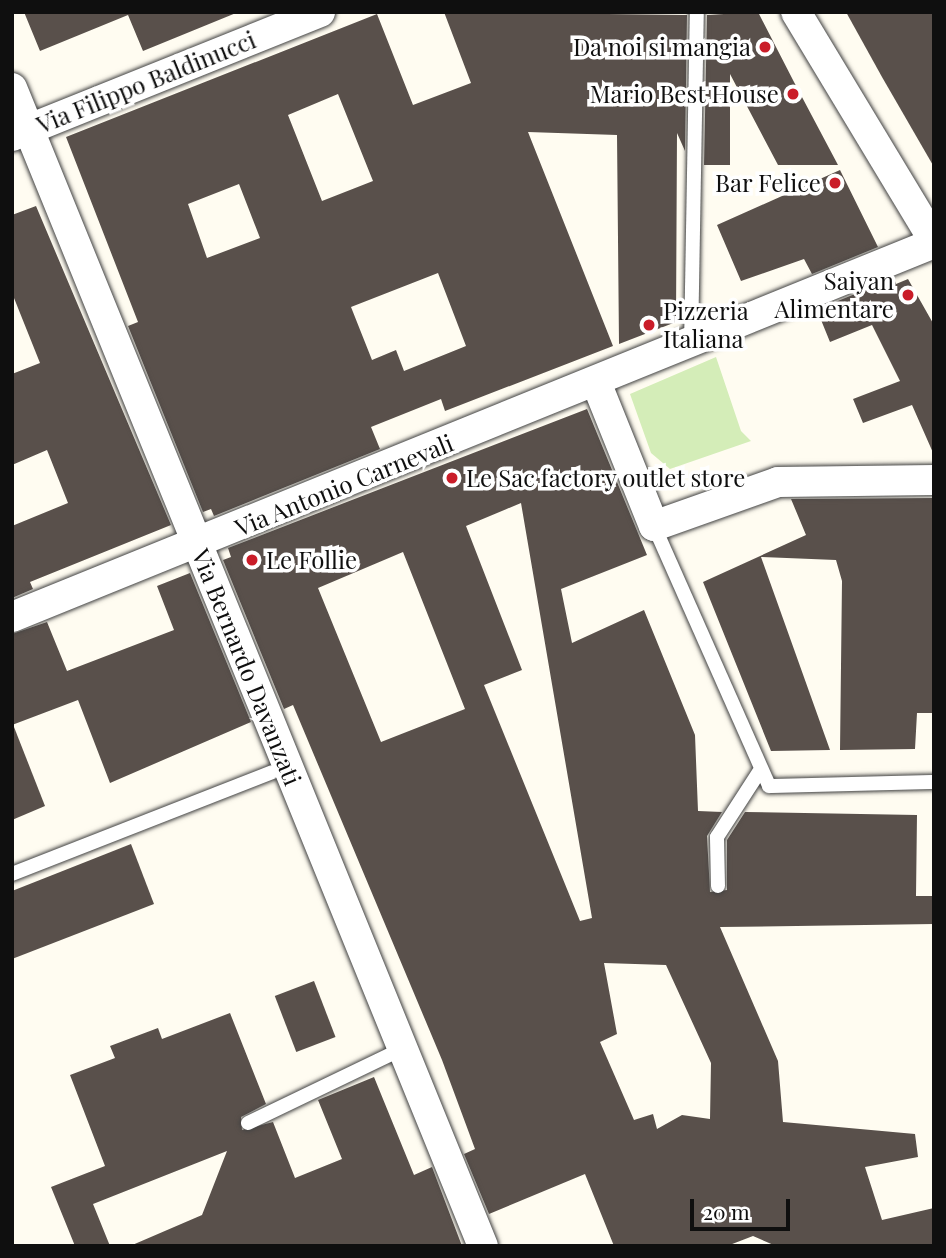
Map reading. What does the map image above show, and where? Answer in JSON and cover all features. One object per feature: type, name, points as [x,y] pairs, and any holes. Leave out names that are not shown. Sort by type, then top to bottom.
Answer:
[{"type":"street","name":"Via Filippo Baldinucci","points":[[20,133],[320,12]]},
{"type":"street","points":[[796,12],[934,242]]},
{"type":"street","name":"Via Bernardo Davanzati","points":[[12,88],[20,133],[195,543],[483,1246]]},
{"type":"street","name":"Via Antonio Carnevali","points":[[12,617],[691,346],[934,242]]},
{"type":"street","points":[[596,382],[654,526],[778,482],[934,480]]},
{"type":"lane","points":[[691,346],[697,12]]},
{"type":"lane","points":[[654,526],[759,772],[769,786],[934,782]]},
{"type":"lane","points":[[12,874],[272,772]]},
{"type":"lane","points":[[718,886],[717,837],[759,772]]},
{"type":"lane","points":[[248,1123],[404,1048]]},
{"type":"green space","points":[[716,357],[741,431],[751,441],[670,469],[651,453],[630,394]]},
{"type":"building","points":[[24,12],[236,13],[143,51],[128,15],[40,51]]},
{"type":"building","points":[[444,12],[687,15],[685,151],[677,133],[676,322],[619,344],[617,135],[528,132],[613,346],[445,411],[441,399],[371,427],[380,449],[214,516],[211,509],[203,512],[128,326],[138,322],[66,137],[377,14],[413,105],[471,83]],"holes":[[[338,94],[373,181],[322,201],[288,115]],[[239,184],[260,238],[207,258],[188,204]],[[438,273],[466,346],[404,371],[396,350],[372,360],[351,307]]]},
{"type":"building","points":[[758,12],[838,165],[778,165],[730,74],[730,165],[704,165],[707,15]]},
{"type":"building","points":[[846,12],[934,12],[934,167],[882,77]]},
{"type":"building","points":[[840,170],[878,247],[812,274],[804,259],[741,281],[717,225]]},
{"type":"building","points":[[36,206],[171,525],[30,582],[33,589],[12,598],[12,526],[68,503],[47,450],[12,465],[12,374],[40,363],[12,293],[12,215]]},
{"type":"building","points":[[894,278],[896,284],[908,279],[934,325],[934,455],[912,405],[863,423],[853,399],[900,381],[872,325],[830,342],[819,315],[831,310],[828,305]]},
{"type":"building","points":[[587,409],[647,555],[561,589],[572,643],[644,610],[695,735],[698,811],[722,812],[707,836],[710,892],[727,890],[727,840],[745,812],[917,815],[916,896],[934,896],[934,924],[720,927],[778,1061],[783,1122],[915,1134],[918,1157],[865,1167],[882,1220],[934,1208],[934,1246],[776,1246],[753,1236],[727,1246],[614,1246],[585,1174],[489,1214],[464,1154],[475,1149],[442,1060],[293,705],[284,709],[223,560],[231,557],[228,548]],"holes":[[[521,503],[592,918],[580,921],[484,685],[522,670],[466,526]],[[403,552],[465,709],[381,742],[318,588]],[[604,963],[666,965],[711,1063],[710,1119],[682,1115],[657,1129],[653,1114],[634,1120],[600,1042],[617,1034]]]},
{"type":"building","points":[[934,498],[934,713],[917,713],[915,749],[840,750],[842,581],[836,560],[761,557],[830,750],[771,751],[703,582],[806,535],[791,499]]},
{"type":"building","points":[[190,573],[251,722],[110,783],[78,700],[12,725],[12,634],[47,622],[67,671],[174,630],[157,586]]},
{"type":"building","points":[[14,727],[45,806],[12,820],[12,728]]},
{"type":"building","points":[[131,844],[154,904],[12,959],[12,891]]},
{"type":"building","points":[[314,981],[336,1037],[296,1052],[275,996]]},
{"type":"building","points":[[230,1013],[266,1104],[241,1117],[242,1130],[273,1122],[295,1178],[342,1159],[318,1100],[374,1077],[414,1175],[432,1167],[462,1246],[130,1246],[202,1215],[227,1151],[93,1204],[110,1246],[75,1246],[51,1187],[105,1166],[70,1075],[115,1058],[110,1046],[158,1028],[162,1039]]},
{"type":"place","name":"Da noi si mangia","points":[[765,47]]},
{"type":"place","name":"Mario Best House","points":[[793,94]]},
{"type":"place","name":"Bar Felice","points":[[835,183]]},
{"type":"place","name":"Saiyan Alimentare","points":[[908,295]]},
{"type":"place","name":"Pizzeria Italiana","points":[[649,325]]},
{"type":"place","name":"Le Sac factory outlet store","points":[[452,478]]},
{"type":"place","name":"Le Follie","points":[[252,560]]}]
